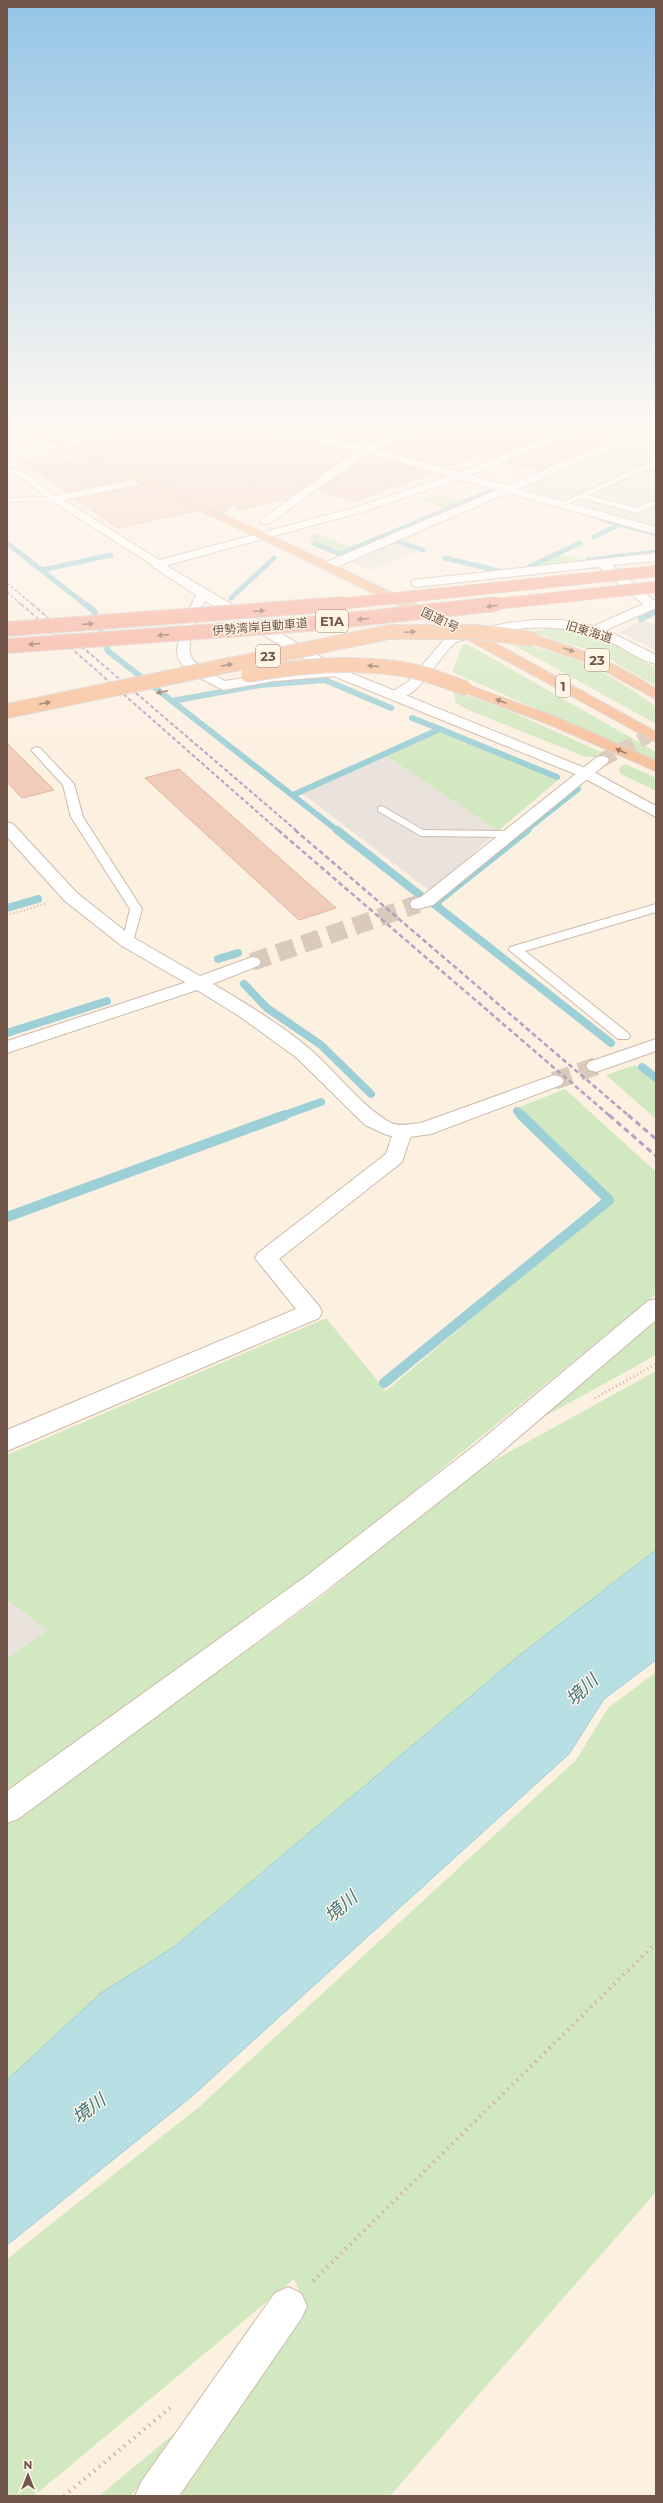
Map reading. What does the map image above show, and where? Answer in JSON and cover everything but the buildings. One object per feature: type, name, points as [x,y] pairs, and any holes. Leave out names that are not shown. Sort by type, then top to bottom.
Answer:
[{"type":"highway","name":"国道1号","points":[[279,543],[470,635],[656,738]]},
{"type":"highway","name":"伊勢湾岸自動車道","points":[[7,629],[383,601],[656,571]]},
{"type":"highway","name":"伊勢湾岸自動車道","points":[[7,646],[310,624],[505,605],[656,587]]},
{"type":"highway","name":"23","points":[[7,711],[334,642],[390,632],[477,632],[532,639],[588,656],[634,680],[656,695]]},
{"type":"highway","name":"23","points":[[7,724],[266,671],[325,665],[363,666],[407,670],[465,688],[551,720],[656,767]]},
{"type":"street","points":[[124,543],[203,594],[336,672],[585,773],[656,812]]},
{"type":"street","points":[[157,564],[238,543]]},
{"type":"street","points":[[328,566],[382,543]]},
{"type":"street","points":[[417,583],[603,564],[656,557]]},
{"type":"street","points":[[594,631],[653,603],[603,564]]},
{"type":"street","points":[[203,594],[196,605],[182,646],[188,663],[223,686],[274,677],[336,672]]},
{"type":"street","name":"旧東海道","points":[[394,695],[414,684],[452,639],[546,623],[562,624],[594,631],[623,643],[656,660]]},
{"type":"street","points":[[418,904],[426,900],[602,760]]},
{"type":"street","points":[[7,827],[70,897],[128,942],[246,1012],[304,1054],[372,1120],[387,1129],[402,1132],[424,1129],[554,1081]]},
{"type":"street","points":[[7,1047],[199,983],[252,962]]},
{"type":"street","points":[[596,1066],[656,1045]]},
{"type":"street","points":[[7,1441],[311,1312],[266,1258],[395,1157],[402,1132]]},
{"type":"street","points":[[7,1809],[314,1585],[483,1453],[656,1307]]},
{"type":"street","points":[[154,2496],[288,2306]]},
{"type":"lane","points":[[36,750],[68,784],[77,817],[136,909],[128,942]]},
{"type":"lane","points":[[382,809],[421,833],[509,834]]},
{"type":"lane","points":[[623,1036],[515,950],[656,908]]},
{"type":"path","points":[[7,915],[70,897]]},
{"type":"path","points":[[288,2306],[656,1943]]},
{"type":"shaded area","points":[[391,543],[400,543],[420,550],[371,570],[348,560]]},
{"type":"shaded area","points":[[641,620],[656,625],[656,650],[619,632]]},
{"type":"shaded area","points":[[386,756],[498,831],[430,891],[303,794]]},
{"type":"shaded area","points":[[7,1600],[47,1630],[7,1658]]},
{"type":"green space","points":[[313,543],[340,543],[353,548],[340,554]]},
{"type":"green space","points":[[562,554],[583,560],[535,566]]},
{"type":"green space","points":[[552,628],[580,631],[607,640],[656,668],[656,686],[597,652],[528,632]]},
{"type":"green space","points":[[516,643],[573,659],[590,666],[622,684],[656,707],[656,724],[514,645]]},
{"type":"green space","points":[[467,644],[656,752],[656,761],[452,672],[462,645]]},
{"type":"green space","points":[[454,691],[510,711],[612,757],[610,759],[583,756],[468,710],[456,703]]},
{"type":"green space","points":[[440,731],[558,780],[498,831],[386,756]]},
{"type":"green space","points":[[625,764],[656,778],[656,791],[621,774],[619,768]]},
{"type":"green space","points":[[635,1065],[656,1080],[656,1119],[606,1075]]},
{"type":"green space","points":[[565,1089],[656,1172],[656,1294],[311,1575],[7,1792],[7,1658],[47,1630],[7,1600],[7,1455],[326,1318],[386,1391],[612,1200],[517,1108]]},
{"type":"green space","points":[[656,1317],[656,1355],[513,1434]]},
{"type":"green space","points":[[656,1371],[656,1550],[516,1658],[174,1947],[101,1993],[7,2080],[7,1822],[324,1595],[468,1475]]},
{"type":"green space","points":[[656,1672],[656,2192],[390,2496],[177,2496],[307,2306],[294,2279],[34,2496],[7,2496],[7,2259],[199,2107],[576,1760],[608,1708]]},
{"type":"green space","points":[[182,2427],[131,2496],[99,2496]]},
{"type":"water","name":"境川","points":[[656,1550],[656,1660],[604,1699],[569,1754],[190,2098],[7,2245],[7,2080],[101,1993],[174,1947],[516,1658]]},
{"type":"waterway","points":[[7,543],[86,605]]},
{"type":"waterway","points":[[315,544],[340,554],[367,543]]},
{"type":"waterway","points":[[401,543],[423,550]]},
{"type":"waterway","points":[[529,567],[580,543]]},
{"type":"waterway","points":[[588,560],[656,552]]},
{"type":"waterway","points":[[42,570],[111,555]]},
{"type":"waterway","points":[[231,598],[274,558]]},
{"type":"waterway","points":[[445,558],[499,571]]},
{"type":"waterway","points":[[85,604],[94,611],[108,651],[338,831]]},
{"type":"waterway","points":[[641,619],[656,611]]},
{"type":"waterway","points":[[172,701],[260,685],[325,680],[391,708]]},
{"type":"waterway","points":[[412,718],[440,729]]},
{"type":"waterway","points":[[293,795],[440,729]]},
{"type":"waterway","points":[[440,729],[557,777]]},
{"type":"waterway","points":[[525,831],[578,789]]},
{"type":"waterway","points":[[337,830],[420,895]]},
{"type":"waterway","points":[[527,830],[434,904],[611,1043]]},
{"type":"waterway","points":[[7,908],[38,899]]},
{"type":"waterway","points":[[218,959],[238,953]]},
{"type":"waterway","points":[[244,984],[267,1008],[321,1045],[371,1094]]},
{"type":"waterway","points":[[7,1033],[107,1001]]},
{"type":"waterway","points":[[642,1067],[656,1078]]},
{"type":"waterway","points":[[282,1116],[321,1102]]},
{"type":"waterway","points":[[517,1111],[521,1115]]},
{"type":"waterway","points":[[7,1217],[285,1115]]},
{"type":"waterway","points":[[384,1383],[609,1200],[521,1115]]},
{"type":"tunnel","points":[[602,760],[656,732]]},
{"type":"tunnel","points":[[252,962],[418,904]]},
{"type":"tunnel","points":[[554,1081],[596,1066]]},
{"type":"railway","points":[[7,583],[33,605]]},
{"type":"railway","points":[[7,592],[22,605]]},
{"type":"railway","points":[[21,604],[279,831]]},
{"type":"railway","points":[[32,604],[297,831]]},
{"type":"railway","points":[[278,830],[610,1116]]},
{"type":"railway","points":[[295,830],[629,1116]]},
{"type":"railway","points":[[609,1115],[656,1156]]},
{"type":"railway","points":[[628,1115],[656,1139]]}]
